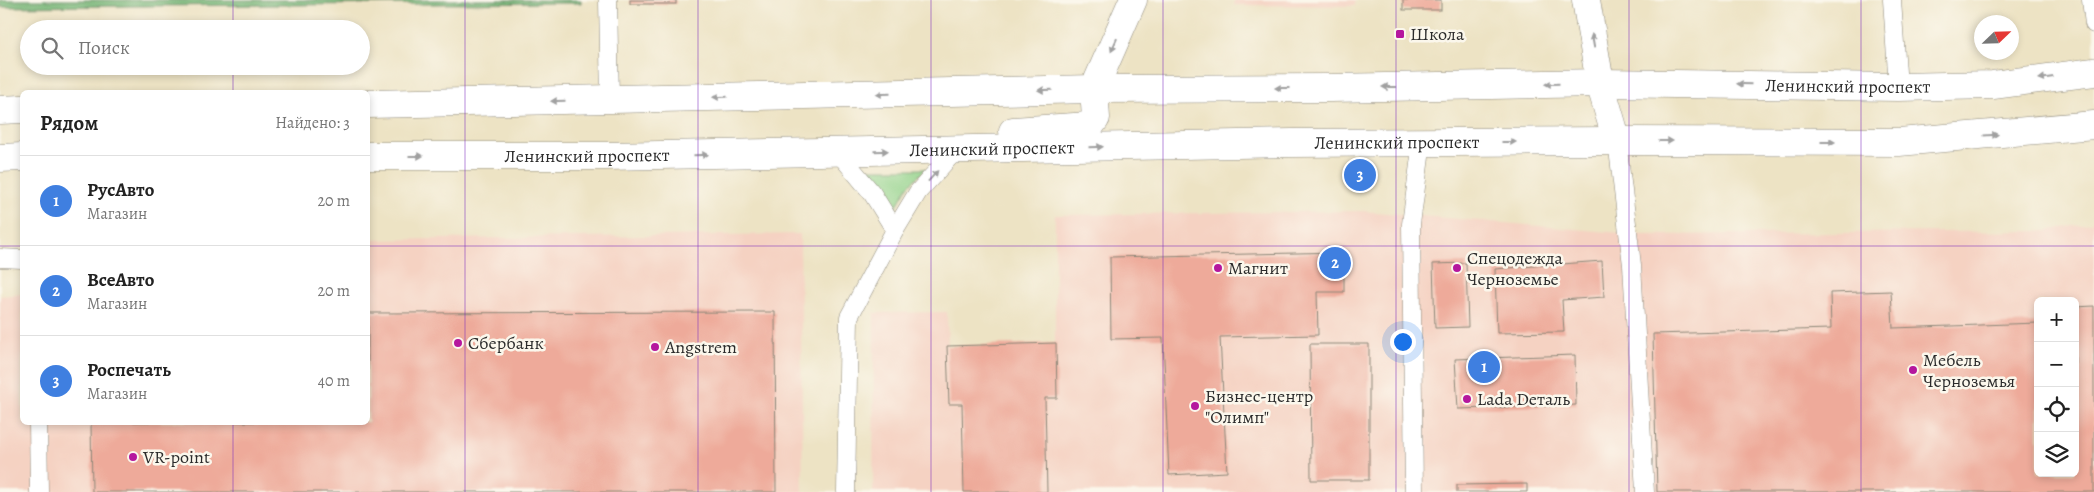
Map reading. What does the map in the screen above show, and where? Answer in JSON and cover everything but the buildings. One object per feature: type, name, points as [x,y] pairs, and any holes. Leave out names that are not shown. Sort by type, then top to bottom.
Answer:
[{"type":"main road","points":[[1586,0],[1600,83],[1617,141]]},
{"type":"main road","points":[[984,149],[1016,129],[1090,126],[1096,118],[1094,89],[1129,2]]},
{"type":"main road","name":"Ленинский проспект","points":[[370,104],[1094,89],[1331,88],[1600,83],[1898,87],[1993,84],[2094,72]]},
{"type":"main road","points":[[0,110],[20,110]]},
{"type":"main road","name":"Ленинский проспект","points":[[370,156],[605,156],[1422,142],[1899,142],[2094,125]]},
{"type":"main road","points":[[0,158],[20,157]]},
{"type":"lane","points":[[608,0],[610,100]]},
{"type":"lane","points":[[1892,0],[1898,87]]},
{"type":"lane","points":[[2091,0],[2094,24]]},
{"type":"lane","points":[[1617,141],[1632,265],[1645,492]]},
{"type":"lane","points":[[1414,492],[1412,224],[1422,142]]},
{"type":"lane","points":[[846,492],[849,317],[895,230],[918,192],[956,150]]},
{"type":"lane","points":[[838,152],[872,193],[895,230]]},
{"type":"lane","points":[[0,258],[20,259]]},
{"type":"lane","points":[[38,425],[40,492]]},
{"type":"shaded area","points":[[1234,0],[1355,0],[1355,6],[1234,5]]},
{"type":"shaded area","points":[[1363,211],[1644,235],[2046,231],[2094,222],[2094,492],[873,492],[874,313],[947,312],[948,346],[1055,343],[1055,215]]},
{"type":"shaded area","points":[[800,234],[803,492],[0,492],[0,296],[20,294],[20,425],[370,425],[370,240]]},
{"type":"green space","points":[[0,0],[581,0],[581,3],[0,7]]},
{"type":"green space","points":[[865,169],[926,169],[908,186],[895,209],[884,188]]},
{"type":"place","name":"Школа","points":[[1400,34]]},
{"type":"place","name":"Роспечать","points":[[1360,175]]},
{"type":"place","name":"ВсеАвто","points":[[1335,263]]},
{"type":"place","name":"Магнит","points":[[1218,268]]},
{"type":"place","name":"Спецодежда Черноземье","points":[[1457,268]]},
{"type":"place","name":"Сбербанк","points":[[458,343]]},
{"type":"place","name":"Angstrem","points":[[655,347]]},
{"type":"place","name":"РусАвто","points":[[1484,367]]},
{"type":"place","name":"Мебель Черноземья","points":[[1913,370]]},
{"type":"place","name":"Lada Dеталь","points":[[1467,399]]},
{"type":"place","name":"Бизнес-центр \"Олимп\"","points":[[1195,406]]},
{"type":"place","name":"VR-point","points":[[133,457]]}]
